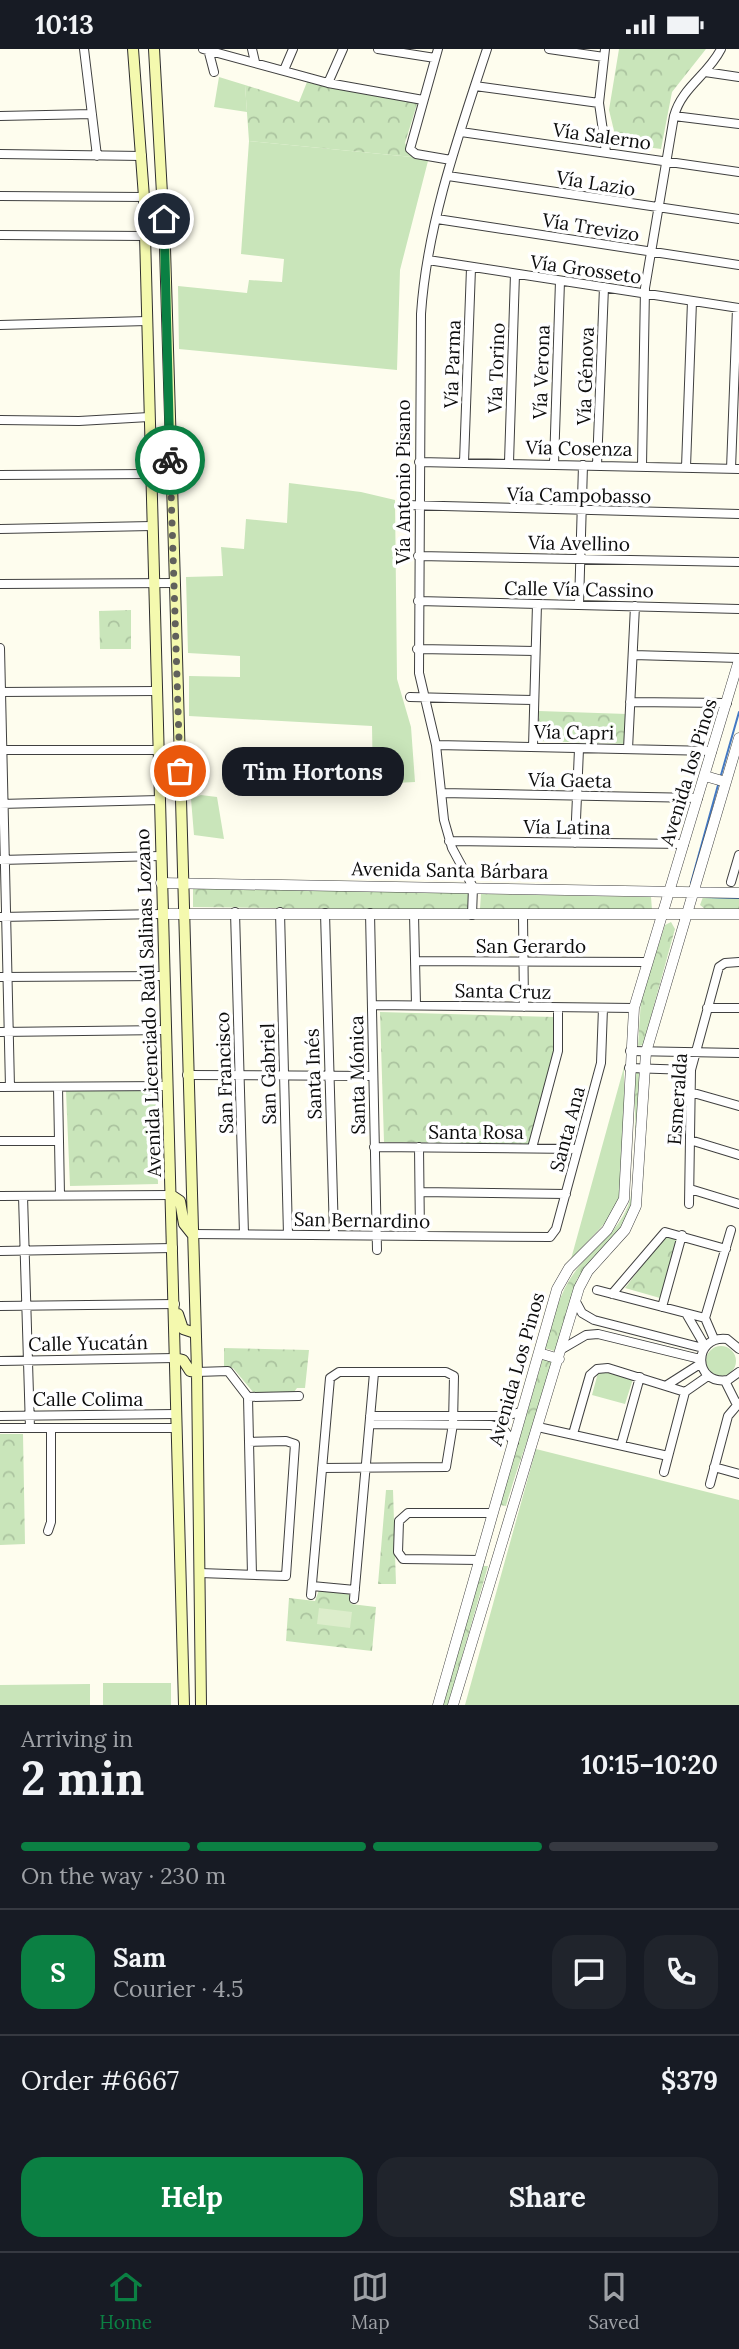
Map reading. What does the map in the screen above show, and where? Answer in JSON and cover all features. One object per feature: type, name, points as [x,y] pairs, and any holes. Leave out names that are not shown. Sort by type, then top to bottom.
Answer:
[{"type":"main road","name":"Avenida Licenciado Raúl Salinas Lozano","points":[[133,49],[144,197],[184,1705]]},
{"type":"main road","name":"Avenida Licenciado Raúl Salinas Lozano","points":[[154,49],[165,239],[175,583],[182,914],[197,1372],[201,1705]]},
{"type":"main road","points":[[171,1195],[180,1201],[184,1224],[192,1234]]},
{"type":"main road","points":[[175,1304],[183,1329],[195,1333]]},
{"type":"main road","points":[[176,1358],[183,1360],[190,1371],[197,1372]]},
{"type":"main road","points":[[180,1566],[188,1556],[200,1567]]},
{"type":"main road","points":[[201,1681],[206,1705]]},
{"type":"street","points":[[84,49],[97,156]]},
{"type":"street","points":[[252,49],[255,62]]},
{"type":"street","points":[[284,70],[293,49]]},
{"type":"street","points":[[328,83],[342,49]]},
{"type":"street","points":[[378,49],[437,53],[410,149],[416,154],[452,160]]},
{"type":"street","name":"Vía Antonio Pisano","points":[[472,915],[472,887],[449,841],[436,745],[419,673],[417,649],[421,314],[437,219],[452,160],[487,49]]},
{"type":"street","points":[[549,49],[604,53],[599,103],[606,152]]},
{"type":"street","points":[[642,466],[646,294],[674,116],[682,94],[705,72],[721,49]]},
{"type":"street","points":[[207,50],[328,83],[423,100]]},
{"type":"street","points":[[207,50],[214,72]]},
{"type":"street","points":[[705,72],[739,77]]},
{"type":"street","points":[[475,86],[599,103]]},
{"type":"street","points":[[0,116],[92,114]]},
{"type":"street","points":[[674,116],[739,124]]},
{"type":"street","name":"Vía Salerno","points":[[461,132],[739,172]]},
{"type":"street","points":[[0,154],[142,156]]},
{"type":"street","name":"Vía Lazio","points":[[448,176],[739,219]]},
{"type":"street","points":[[0,196],[144,197]]},
{"type":"street","name":"Vía Trevizo","points":[[437,219],[739,265]]},
{"type":"street","points":[[0,235],[145,236]]},
{"type":"street","name":"Vía Grosseto","points":[[428,260],[738,308]]},
{"type":"street","name":"Vía Parma","points":[[464,462],[471,268]]},
{"type":"street","name":"Vía Torino","points":[[509,462],[515,274]]},
{"type":"street","name":"Vía Verona","points":[[554,464],[560,281]]},
{"type":"street","name":"Vía Génova","points":[[597,465],[604,287]]},
{"type":"street","points":[[685,467],[692,300]]},
{"type":"street","points":[[735,469],[738,308]]},
{"type":"street","points":[[0,325],[147,321]]},
{"type":"street","points":[[0,420],[79,421],[149,417]]},
{"type":"street","name":"Vía Cosenza","points":[[419,461],[735,469]]},
{"type":"street","points":[[579,605],[583,465]]},
{"type":"street","points":[[0,475],[150,474]]},
{"type":"street","name":"Vía Campobasso","points":[[405,505],[739,514]]},
{"type":"street","points":[[0,529],[152,526]]},
{"type":"street","name":"Vía Avellino","points":[[418,556],[739,562]]},
{"type":"street","points":[[0,584],[175,583]]},
{"type":"street","name":"Calle Vía Cassino","points":[[418,601],[739,609]]},
{"type":"street","points":[[533,747],[537,604]]},
{"type":"street","points":[[628,749],[635,606]]},
{"type":"street","points":[[0,648],[2,860],[10,1087]]},
{"type":"street","points":[[417,649],[535,651]]},
{"type":"street","points":[[633,655],[739,659]]},
{"type":"street","name":"Avenida los Pinos","points":[[670,893],[739,659]]},
{"type":"street","points":[[1,692],[157,691]]},
{"type":"street","points":[[410,697],[533,700]]},
{"type":"street","points":[[631,702],[739,702]]},
{"type":"street","name":"Avenida los Pinos","points":[[686,914],[699,893],[739,738]]},
{"type":"street","name":"Vía Capri","points":[[436,745],[712,751]]},
{"type":"street","points":[[575,843],[579,749]]},
{"type":"street","points":[[1,750],[159,750]]},
{"type":"street","points":[[705,776],[726,782]]},
{"type":"street","name":"Vía Gaeta","points":[[441,793],[698,798]]},
{"type":"street","points":[[2,804],[160,800]]},
{"type":"street","name":"Vía Latina","points":[[449,841],[684,844]]},
{"type":"street","points":[[2,860],[160,856]]},
{"type":"street","points":[[732,882],[739,857]]},
{"type":"street","name":"Avenida Santa Bárbara","points":[[161,883],[739,893]]},
{"type":"street","name":"Avenida Los Pinos","points":[[438,1705],[557,1289],[569,1268],[607,1230],[624,1199],[634,1007],[670,893]]},
{"type":"street","points":[[699,893],[698,903],[704,914]]},
{"type":"street","points":[[4,917],[235,912],[523,916],[739,914]]},
{"type":"street","name":"San Francisco","points":[[235,912],[244,1234]]},
{"type":"street","name":"San Gabriel","points":[[280,912],[288,1235]]},
{"type":"street","name":"Santa Inés","points":[[325,913],[334,1235]]},
{"type":"street","name":"Santa Mónica","points":[[370,913],[377,1250]]},
{"type":"street","points":[[414,913],[416,1005]]},
{"type":"street","name":"Avenida Los Pinos","points":[[453,1705],[509,1513],[561,1354],[575,1300],[585,1276],[624,1231],[636,1206],[646,1052],[686,914]]},
{"type":"street","points":[[523,916],[524,1007]]},
{"type":"street","name":"San Gerardo","points":[[415,961],[647,962]]},
{"type":"street","name":"Esmeralda","points":[[689,1204],[691,1070],[717,971],[726,963],[739,962]]},
{"type":"street","points":[[5,977],[164,976]]},
{"type":"street","name":"Santa Cruz","points":[[372,1005],[634,1007]]},
{"type":"street","points":[[532,1148],[558,1051],[558,1008]]},
{"type":"street","name":"Santa Ana","points":[[532,1239],[547,1239],[554,1234],[601,1063],[603,1008]]},
{"type":"street","points":[[707,1008],[739,1008]]},
{"type":"street","points":[[0,1032],[166,1030]]},
{"type":"street","points":[[630,1051],[739,1053]]},
{"type":"street","points":[[629,1067],[691,1070]]},
{"type":"street","points":[[187,1075],[373,1076]]},
{"type":"street","points":[[0,1087],[168,1086]]},
{"type":"street","points":[[58,1087],[60,1195]]},
{"type":"street","points":[[690,1092],[739,1106]]},
{"type":"street","points":[[690,1140],[739,1155]]},
{"type":"street","points":[[0,1141],[60,1141]]},
{"type":"street","name":"Santa Rosa","points":[[374,1147],[577,1149]]},
{"type":"street","points":[[419,1147],[421,1236]]},
{"type":"street","points":[[690,1189],[739,1204]]},
{"type":"street","points":[[420,1192],[566,1193]]},
{"type":"street","points":[[0,1196],[171,1195]]},
{"type":"street","points":[[23,1196],[30,1428]]},
{"type":"street","points":[[714,1339],[705,1318],[731,1230]]},
{"type":"street","points":[[612,1294],[660,1234],[668,1231],[726,1249]]},
{"type":"street","name":"San Bernardino","points":[[192,1234],[532,1239]]},
{"type":"street","points":[[662,1307],[682,1235]]},
{"type":"street","points":[[0,1251],[173,1248]]},
{"type":"street","points":[[597,1290],[705,1318]]},
{"type":"street","points":[[575,1300],[582,1313],[591,1319],[704,1347]]},
{"type":"street","points":[[0,1306],[175,1304]]},
{"type":"street","points":[[687,1315],[704,1347]]},
{"type":"street","points":[[631,1341],[634,1331]]},
{"type":"street","points":[[539,1353],[561,1354],[593,1333],[631,1341],[700,1362],[708,1376],[724,1381],[738,1378]]},
{"type":"street","points":[[667,1385],[700,1362],[704,1347],[714,1339],[727,1339],[738,1346]]},
{"type":"street","name":"Calle Yucatán","points":[[0,1360],[176,1358]]},
{"type":"street","points":[[573,1434],[594,1371],[607,1368],[685,1392]]},
{"type":"street","points":[[197,1372],[229,1372],[248,1397],[252,1575]]},
{"type":"street","points":[[322,1468],[366,1468],[443,1468],[448,1464],[454,1376],[446,1372],[336,1373],[330,1378],[322,1468],[312,1591],[355,1595],[366,1468],[374,1373]]},
{"type":"street","points":[[664,1472],[685,1392],[708,1376]]},
{"type":"street","points":[[621,1445],[640,1377]]},
{"type":"street","points":[[710,1484],[728,1416],[738,1404],[724,1381]]},
{"type":"street","points":[[248,1397],[299,1396]]},
{"type":"street","points":[[370,1420],[453,1420],[522,1412]]},
{"type":"street","name":"Calle Colima","points":[[0,1416],[176,1414]]},
{"type":"street","points":[[453,1420],[496,1426],[506,1432],[514,1442]]},
{"type":"street","points":[[538,1427],[668,1456]]},
{"type":"street","points":[[3,1428],[176,1428]]},
{"type":"street","points":[[48,1531],[51,1522],[51,1428]]},
{"type":"street","points":[[200,1567],[252,1575],[286,1576],[294,1442],[249,1442]]},
{"type":"street","points":[[715,1467],[739,1474]]},
{"type":"street","points":[[495,1560],[403,1559],[398,1552],[398,1521],[408,1513],[509,1513]]},
{"type":"green space","points":[[619,49],[706,49],[672,92],[661,149],[617,143],[609,110]]},
{"type":"green space","points":[[219,77],[245,85],[247,112],[214,107]]},
{"type":"green space","points":[[307,82],[418,101],[405,143],[412,157],[249,141],[245,85],[299,102]]},
{"type":"green space","points":[[249,141],[412,157],[428,161],[400,270],[397,370],[179,349],[178,286],[247,293],[249,280],[282,282],[284,259],[241,254]]},
{"type":"green space","points":[[289,483],[361,492],[395,500],[397,679],[411,727],[415,782],[373,784],[372,726],[189,716],[189,676],[240,677],[240,656],[188,653],[186,577],[223,576],[221,547],[244,549],[246,519],[287,523]]},
{"type":"green space","points":[[131,610],[131,649],[100,649],[99,611]]},
{"type":"green space","points":[[539,711],[627,714],[626,744],[538,741]]},
{"type":"green space","points":[[201,795],[217,797],[224,839],[194,835],[191,799]]},
{"type":"green space","points":[[193,886],[469,891],[468,910],[193,907]]},
{"type":"green space","points":[[481,894],[651,897],[652,910],[480,909]]},
{"type":"green space","points":[[739,896],[739,909],[705,909],[700,905],[703,897]]},
{"type":"green space","points":[[671,922],[675,929],[643,1045],[638,1046],[641,1000],[665,925]]},
{"type":"green space","points":[[380,1012],[555,1017],[555,1059],[529,1144],[384,1142]]},
{"type":"green space","points":[[624,1067],[624,1171],[620,1198],[606,1222],[571,1259]]},
{"type":"green space","points":[[634,1071],[639,1072],[636,1197],[621,1228],[577,1279],[558,1352],[544,1348],[565,1287],[584,1261],[612,1231],[628,1206],[635,1159]]},
{"type":"green space","points":[[66,1091],[156,1091],[158,1184],[70,1186]]},
{"type":"green space","points":[[666,1235],[677,1240],[660,1298],[625,1288]]},
{"type":"green space","points":[[721,1346],[732,1350],[736,1361],[732,1372],[721,1376],[710,1372],[706,1361],[710,1350]]},
{"type":"green space","points":[[224,1348],[309,1350],[305,1388],[297,1388],[294,1392],[253,1392],[233,1368],[224,1367]]},
{"type":"green space","points":[[543,1358],[554,1361],[506,1506],[500,1505]]},
{"type":"green space","points":[[599,1369],[633,1379],[625,1404],[592,1395]]},
{"type":"green space","points":[[0,1434],[23,1434],[25,1544],[0,1545]]},
{"type":"green space","points":[[536,1449],[739,1500],[739,1705],[465,1705]]},
{"type":"green space","points":[[386,1490],[393,1490],[396,1584],[378,1584]]},
{"type":"green space","points":[[483,1566],[488,1566],[448,1705],[443,1705]]},
{"type":"green space","points":[[319,1590],[349,1593],[351,1604],[376,1607],[372,1651],[286,1641],[289,1598],[315,1601]]},
{"type":"green space","points":[[319,1608],[352,1612],[350,1628],[317,1624]]},
{"type":"green space","points":[[103,1683],[171,1683],[171,1705],[103,1705]]},
{"type":"green space","points":[[90,1684],[90,1705],[0,1705],[0,1685]]},
{"type":"waterway","points":[[721,775],[739,712]]},
{"type":"waterway","points":[[691,883],[718,785]]},
{"type":"waterway","points":[[704,897],[739,898]]},
{"type":"way so far","points":[[170,460],[180,771]]},
{"type":"place","name":"Tim Hortons","points":[[180,771]]},
{"type":"route","points":[[164,219],[170,460]]}]
